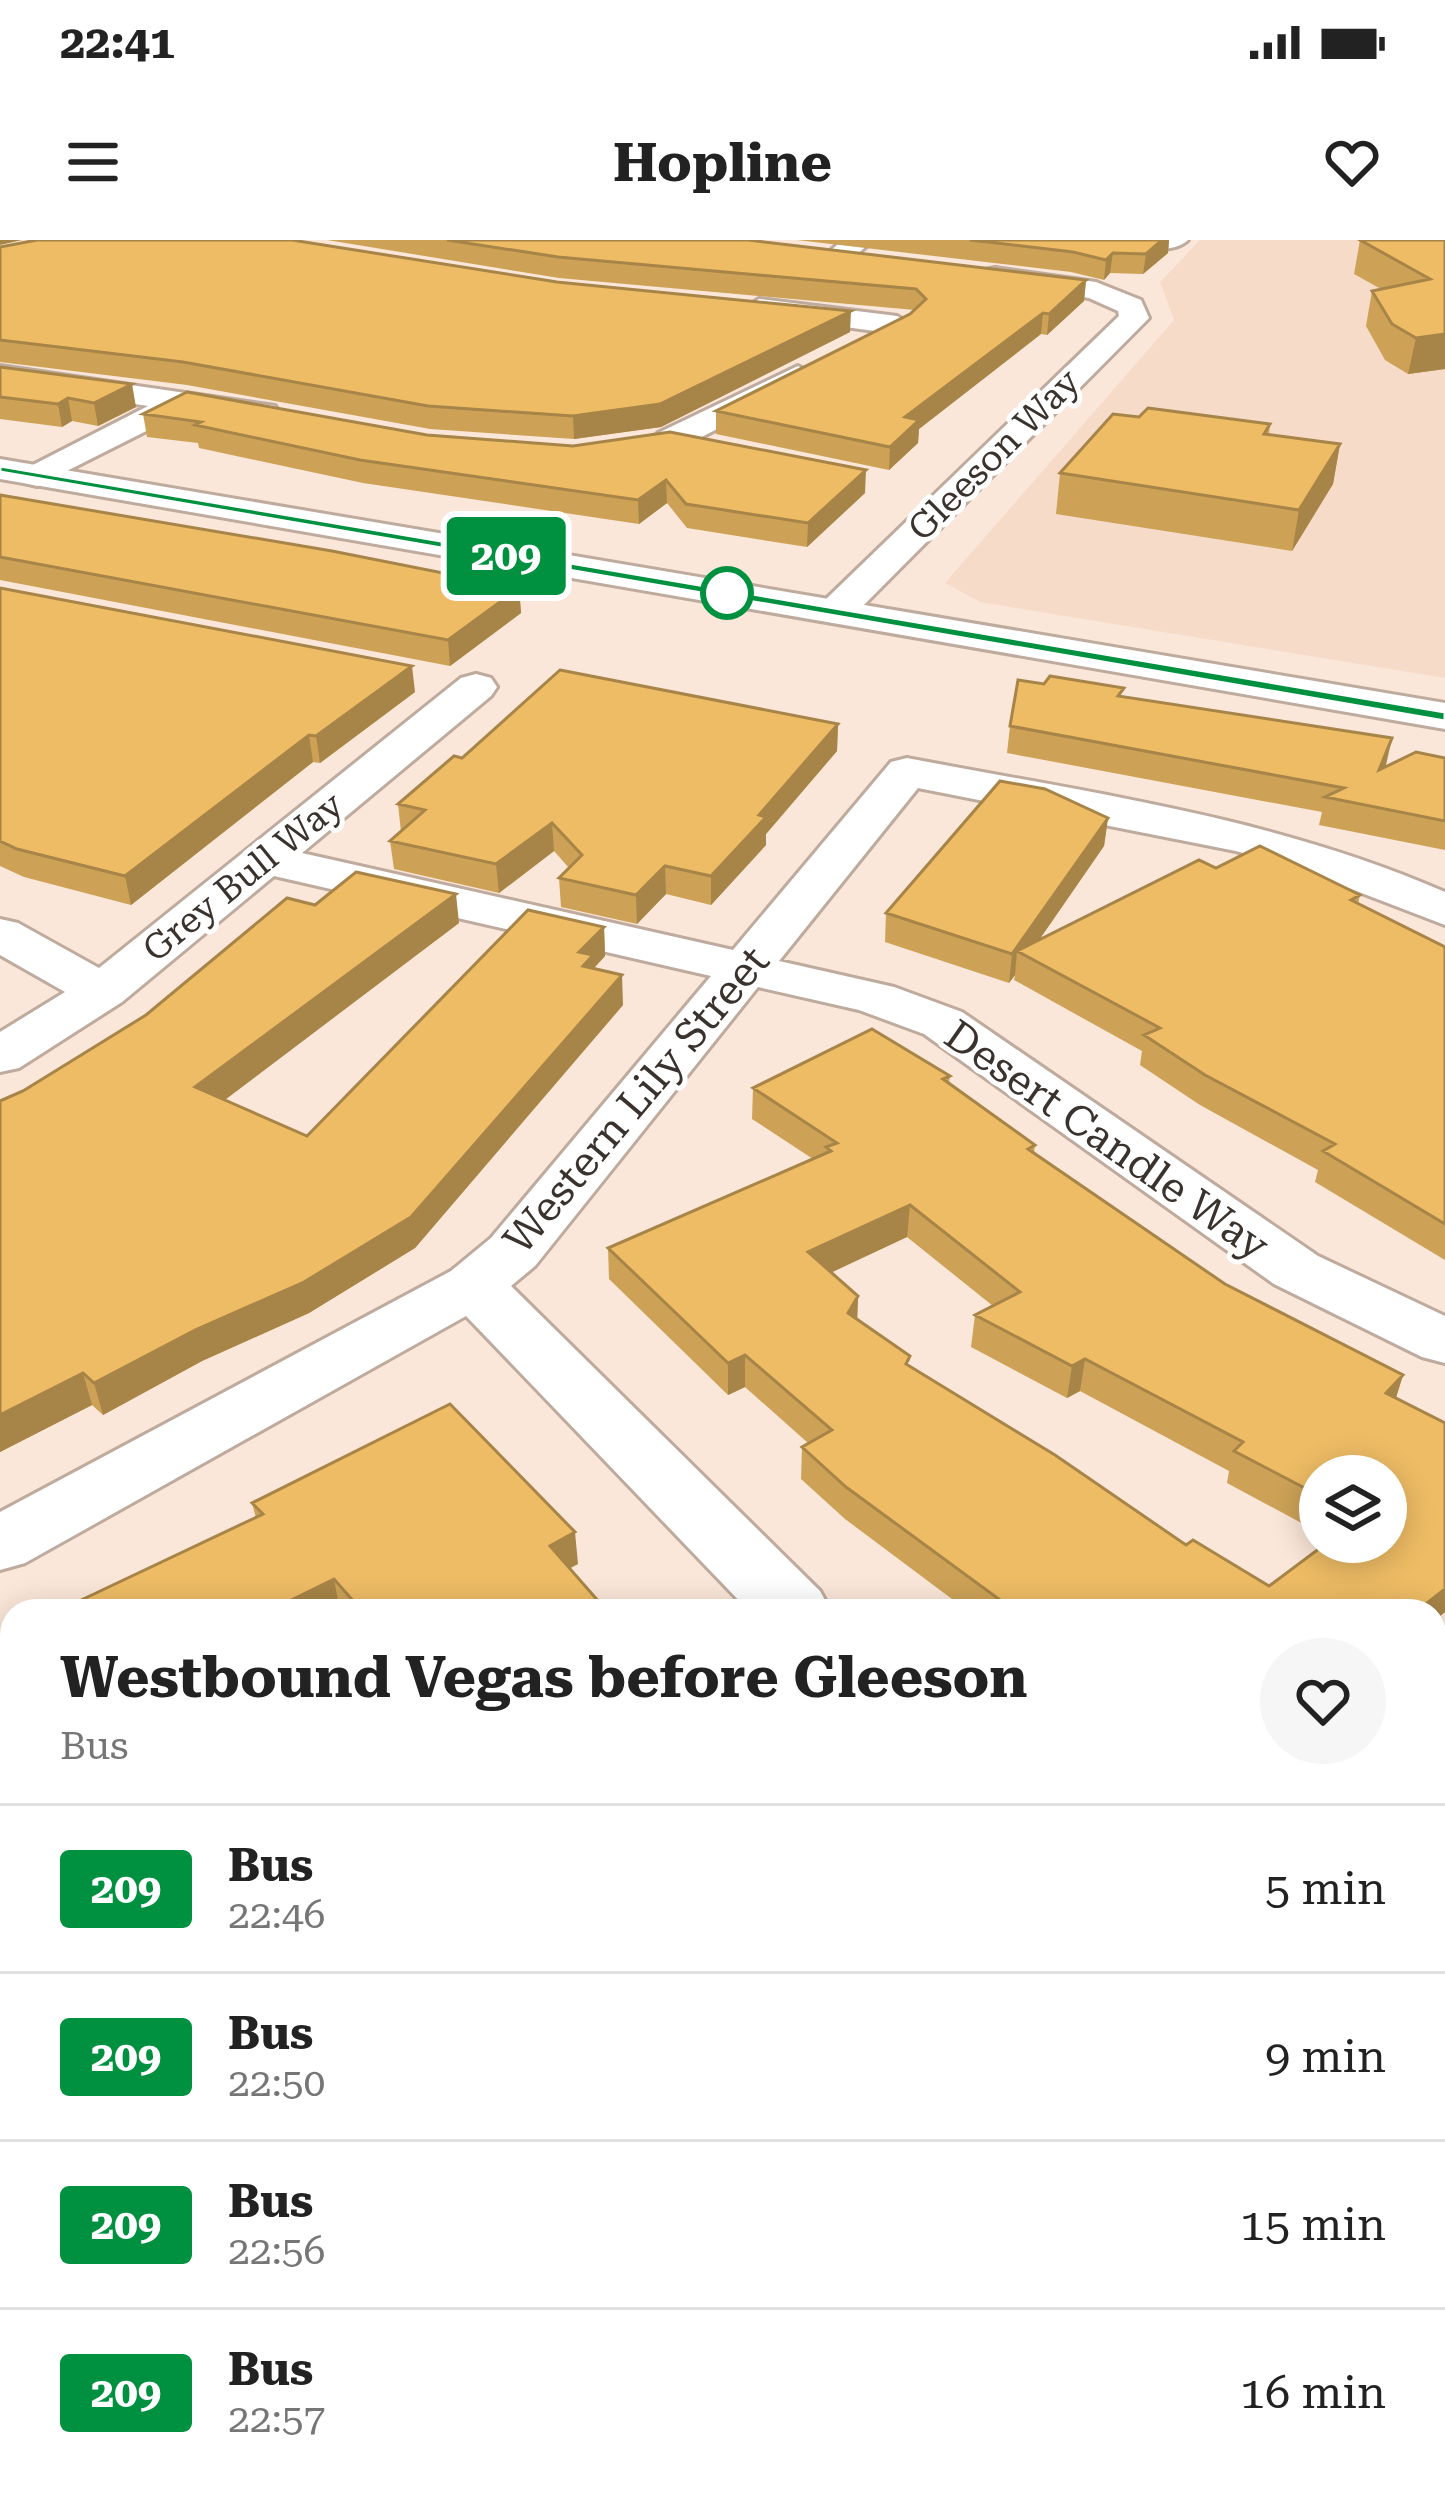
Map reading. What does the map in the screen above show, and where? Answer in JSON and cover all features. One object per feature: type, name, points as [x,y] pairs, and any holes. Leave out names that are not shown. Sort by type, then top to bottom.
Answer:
[{"type":"street","points":[[819,250],[861,240]]},
{"type":"street","points":[[819,250],[883,262]]},
{"type":"street","name":"Gleeson Way","points":[[835,612],[1135,318],[1131,306],[1118,298],[1070,284],[976,274]]},
{"type":"street","points":[[633,447],[670,440],[908,318],[734,306]]},
{"type":"street","points":[[0,375],[293,418]]},
{"type":"street","points":[[19,472],[186,399]]},
{"type":"street","points":[[670,440],[715,449]]},
{"type":"street","points":[[19,472],[1445,716]]},
{"type":"street","name":"Grey Bull Way","points":[[0,1056],[103,991],[266,859],[454,682]]},
{"type":"street","name":"Western Lily Street","points":[[0,1544],[472,1285],[513,1252],[907,772],[1289,847],[1445,910]]},
{"type":"street","name":"Desert Candle Way","points":[[266,859],[875,998],[943,1023],[1296,1270],[1445,1342]]},
{"type":"street","points":[[0,934],[103,991]]},
{"type":"street","points":[[472,1285],[782,1599]]},
{"type":"shaded area","points":[[1200,240],[1445,240],[1445,678],[980,602],[945,583],[1174,320],[1160,282]]},
{"type":"building","points":[[37,240],[292,240],[557,282],[851,311],[660,404],[573,416],[428,406],[183,362],[0,340],[0,247]]},
{"type":"building","points":[[447,240],[748,240],[1086,280],[1049,314],[1043,313],[905,417],[919,420],[890,447],[716,411],[910,314],[926,299],[916,289],[558,257]]},
{"type":"building","points":[[970,240],[1162,240],[1146,254],[1113,253],[1106,260]]},
{"type":"building","points":[[1360,240],[1445,240],[1445,334],[1416,338],[1392,324],[1372,291],[1430,279]]},
{"type":"building","points":[[0,367],[132,384],[94,403],[0,397]]},
{"type":"building","points":[[187,392],[427,435],[573,446],[670,432],[866,470],[808,523],[686,504],[666,480],[638,500],[360,460],[195,425],[201,422],[143,414]]},
{"type":"building","points":[[1148,408],[1270,424],[1264,434],[1340,444],[1299,510],[1060,473],[1113,414],[1139,417]]},
{"type":"building","points":[[0,495],[519,588],[448,640],[0,557]]},
{"type":"building","points":[[0,588],[412,666],[316,736],[309,735],[125,876],[0,841]]},
{"type":"building","points":[[560,670],[838,724],[759,815],[766,817],[711,876],[665,866],[636,895],[559,878],[582,855],[552,823],[496,864],[390,841],[425,810],[398,804],[454,756],[462,758]]},
{"type":"building","points":[[1050,676],[1124,688],[1118,696],[1392,738],[1379,770],[1416,752],[1445,758],[1445,821],[1325,797],[1344,788],[1010,726],[1018,680],[1044,684]]},
{"type":"building","points":[[1000,781],[1045,789],[1108,818],[1012,954],[886,913]]},
{"type":"building","points":[[1260,846],[1360,895],[1351,900],[1445,947],[1445,1224],[1323,1151],[1335,1144],[1205,1075],[1144,1035],[1160,1028],[1017,951],[1199,860],[1216,868]]},
{"type":"building","points":[[356,872],[456,894],[195,1087],[307,1136],[528,910],[604,927],[579,952],[593,955],[583,966],[622,975],[411,1217],[304,1282],[195,1330],[94,1383],[83,1373],[0,1415],[0,1101],[146,1015],[287,898],[315,905]]},
{"type":"building","points":[[872,1029],[950,1076],[943,1079],[1035,1145],[1028,1149],[1225,1284],[1403,1375],[1386,1393],[1445,1423],[1445,1589],[1432,1599],[999,1599],[846,1487],[802,1447],[832,1430],[745,1355],[728,1363],[608,1248],[831,1151],[826,1147],[837,1143],[753,1088]],"holes":[[[910,1205],[1020,1292],[975,1315],[1072,1366],[1085,1359],[1243,1442],[1234,1451],[1299,1485],[1299,1455],[1407,1455],[1407,1563],[1300,1563],[1269,1586],[1193,1540],[1186,1545],[1055,1455],[906,1364],[910,1356],[848,1313],[858,1296],[808,1252]]]},
{"type":"building","points":[[450,1404],[575,1532],[550,1546],[596,1599],[352,1599],[334,1579],[293,1599],[83,1599],[263,1514],[252,1503]]},
{"type":"bus line","name":"209","points":[[0,469],[1445,716]]}]
